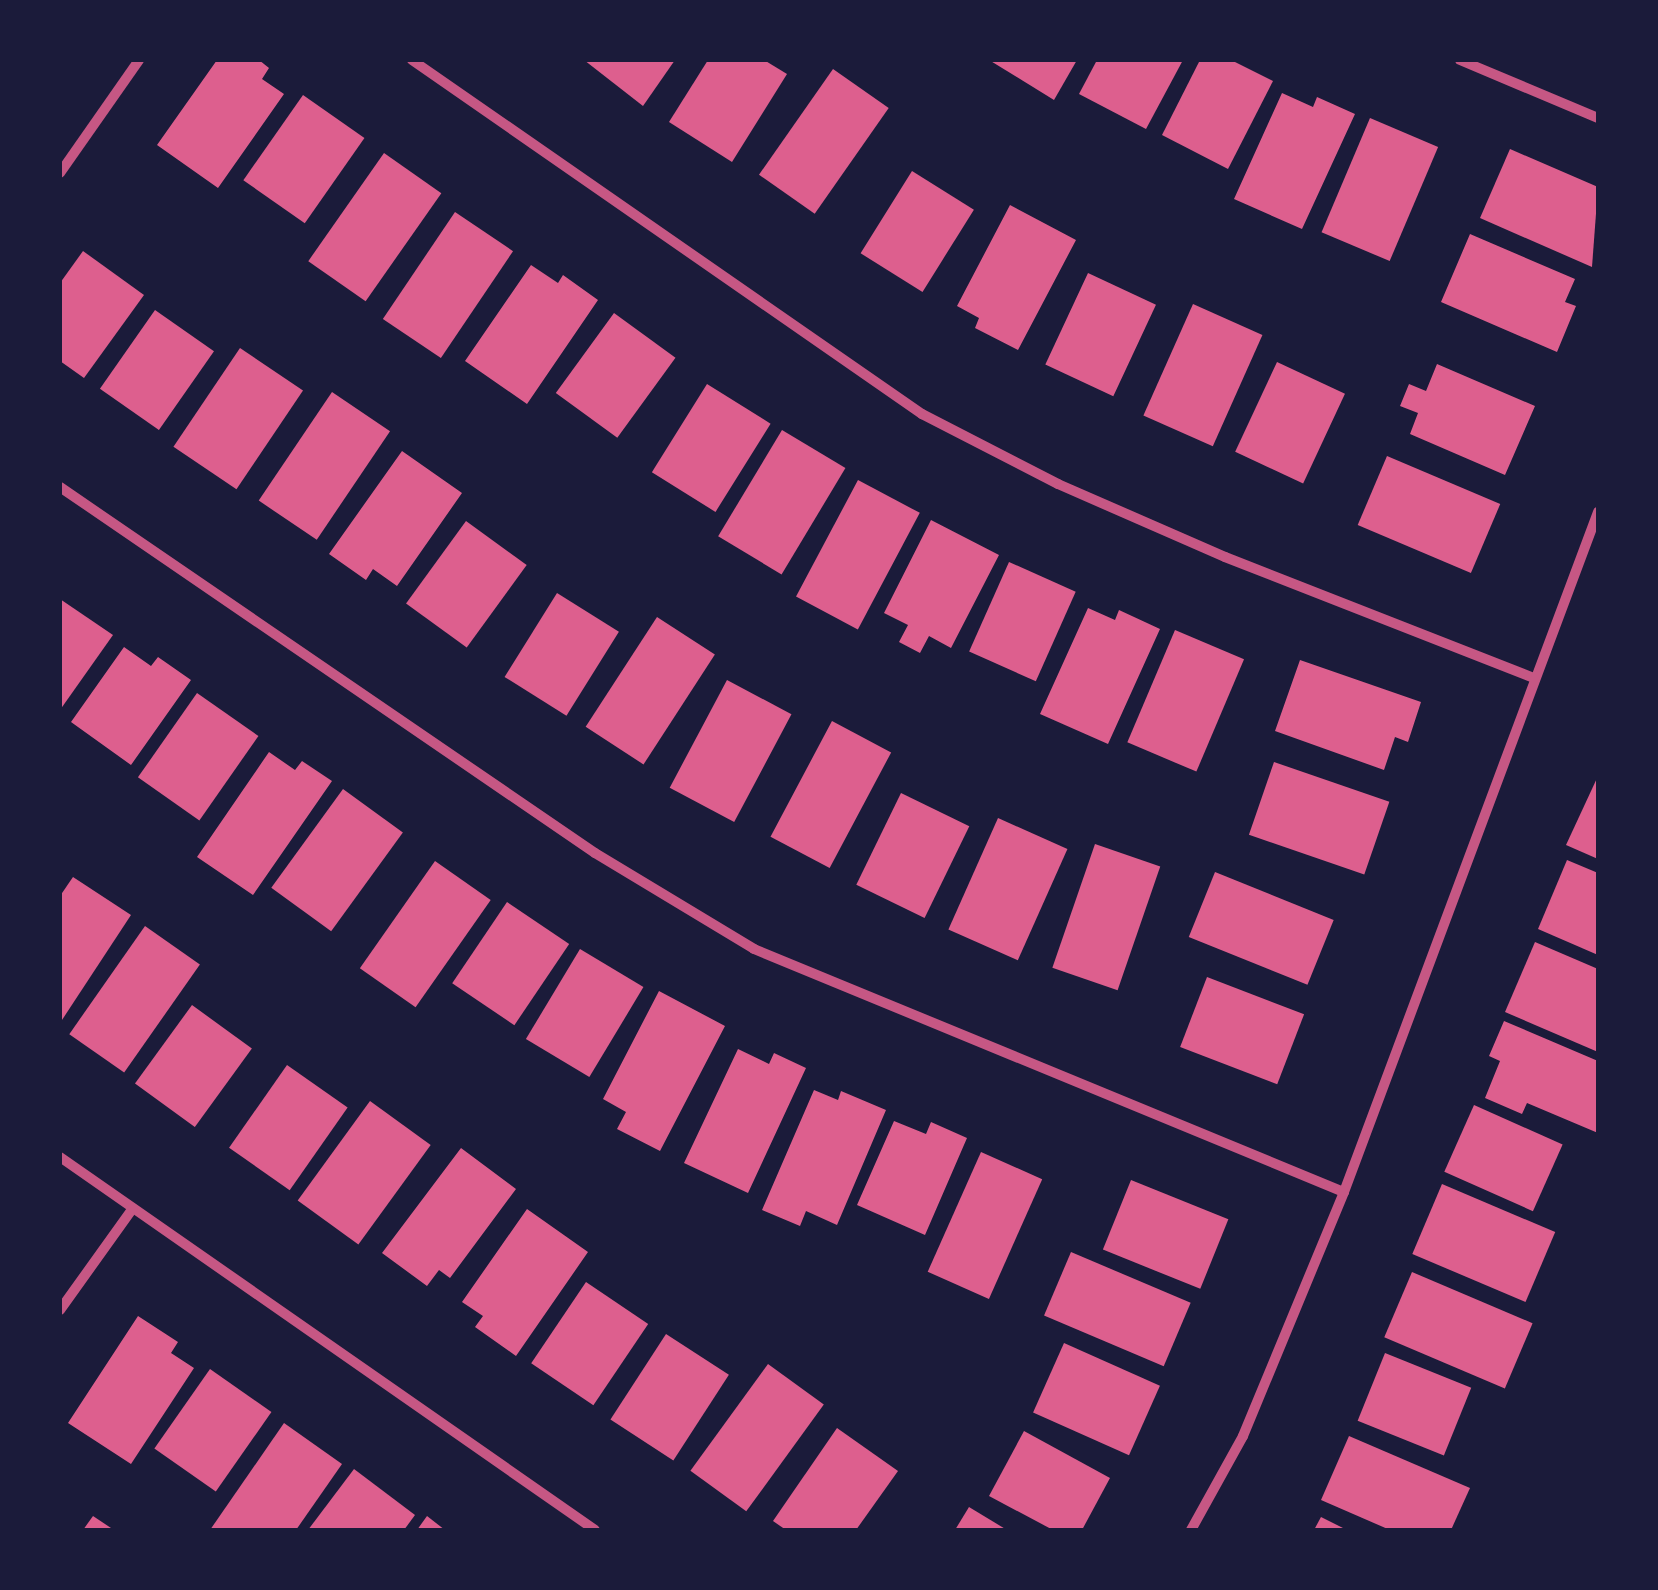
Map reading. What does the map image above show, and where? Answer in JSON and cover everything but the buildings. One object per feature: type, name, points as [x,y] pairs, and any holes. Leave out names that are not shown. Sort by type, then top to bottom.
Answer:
[{"type":"street","points":[[60,173],[140,60]]},
{"type":"street","points":[[412,60],[922,414],[1058,484],[1225,557],[1534,678]]},
{"type":"street","points":[[1460,60],[1598,118]]},
{"type":"street","points":[[60,487],[594,854],[754,948],[1344,1192]]},
{"type":"street","points":[[1191,1530],[1243,1436],[1344,1192],[1598,512]]},
{"type":"street","points":[[60,1158],[595,1530]]},
{"type":"street","points":[[60,1310],[132,1208]]}]
